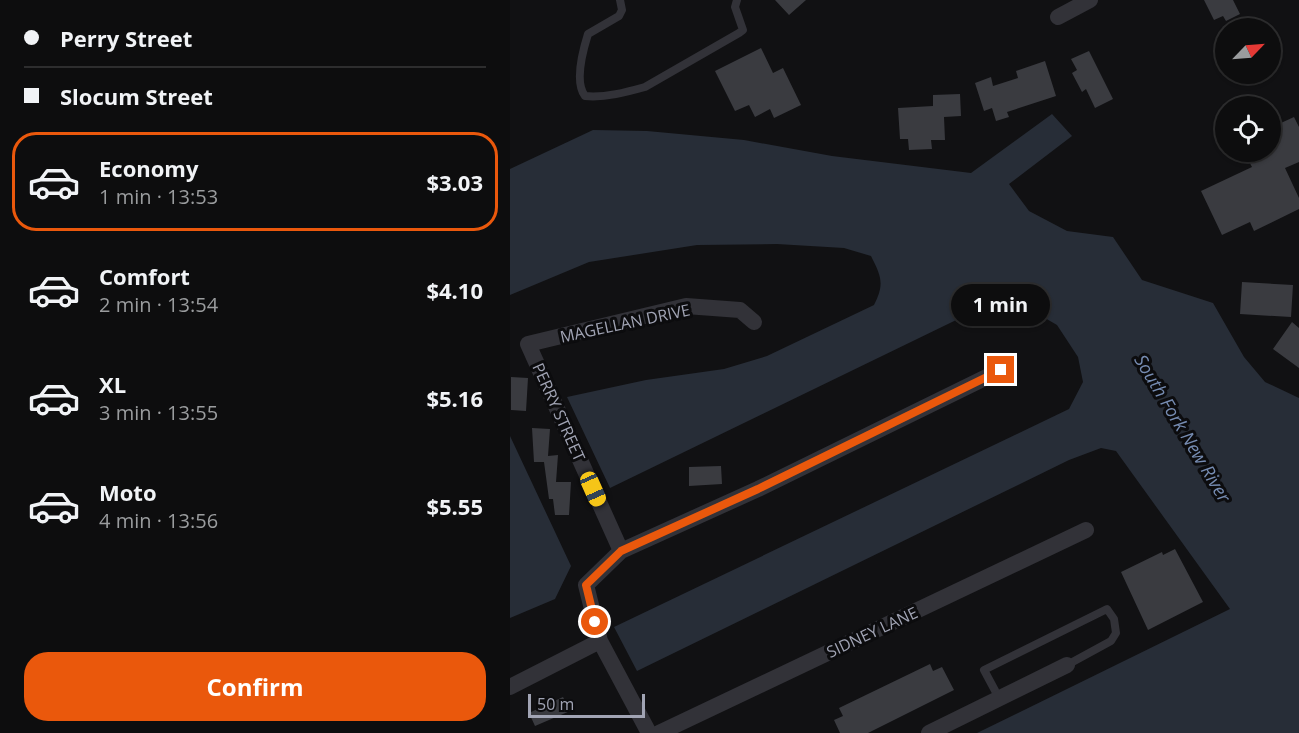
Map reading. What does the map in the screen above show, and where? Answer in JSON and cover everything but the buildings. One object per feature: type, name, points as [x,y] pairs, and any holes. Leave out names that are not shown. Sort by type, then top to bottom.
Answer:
[{"type":"street","points":[[1058,17],[1090,0]]},
{"type":"street","name":"MAGELLAN DRIVE","points":[[528,344],[686,306],[740,310],[754,322]]},
{"type":"street","name":"PERRY STREET","points":[[528,344],[621,551]]},
{"type":"street","points":[[649,733],[600,641],[586,585],[621,551],[758,489],[1001,370]]},
{"type":"street","name":"SIDNEY LANE","points":[[659,733],[1086,530]]},
{"type":"street","points":[[510,687],[600,641]]},
{"type":"street","points":[[929,733],[1066,665]]},
{"type":"lane","points":[[620,0],[622,10],[619,16],[588,34],[581,55],[580,86],[585,96],[628,92],[645,87],[739,33],[743,30],[735,7],[737,0]]},
{"type":"lane","points":[[999,698],[984,670],[1107,609],[1114,619],[1116,633],[1111,641],[1066,665]]},
{"type":"water","name":"South Fork New River","points":[[1052,114],[1072,136],[1009,184],[1029,211],[1067,231],[1113,237],[1142,280],[1213,303],[1244,357],[1265,382],[1299,398],[1299,733],[977,733],[1230,609],[1116,451],[1101,448],[1069,460],[637,671],[614,627],[1069,409],[1083,382],[1078,357],[1057,325],[1019,303],[983,307],[610,488],[567,397],[646,380],[724,369],[767,356],[874,305],[881,286],[879,275],[871,256],[844,248],[777,244],[697,245],[589,262],[510,295],[510,169],[593,130],[647,131],[744,140],[832,156],[971,173]]},
{"type":"water","points":[[510,436],[571,566],[555,599],[510,618]]},
{"type":"route","points":[[595,622],[586,585],[621,551],[758,489],[1001,370]]}]
